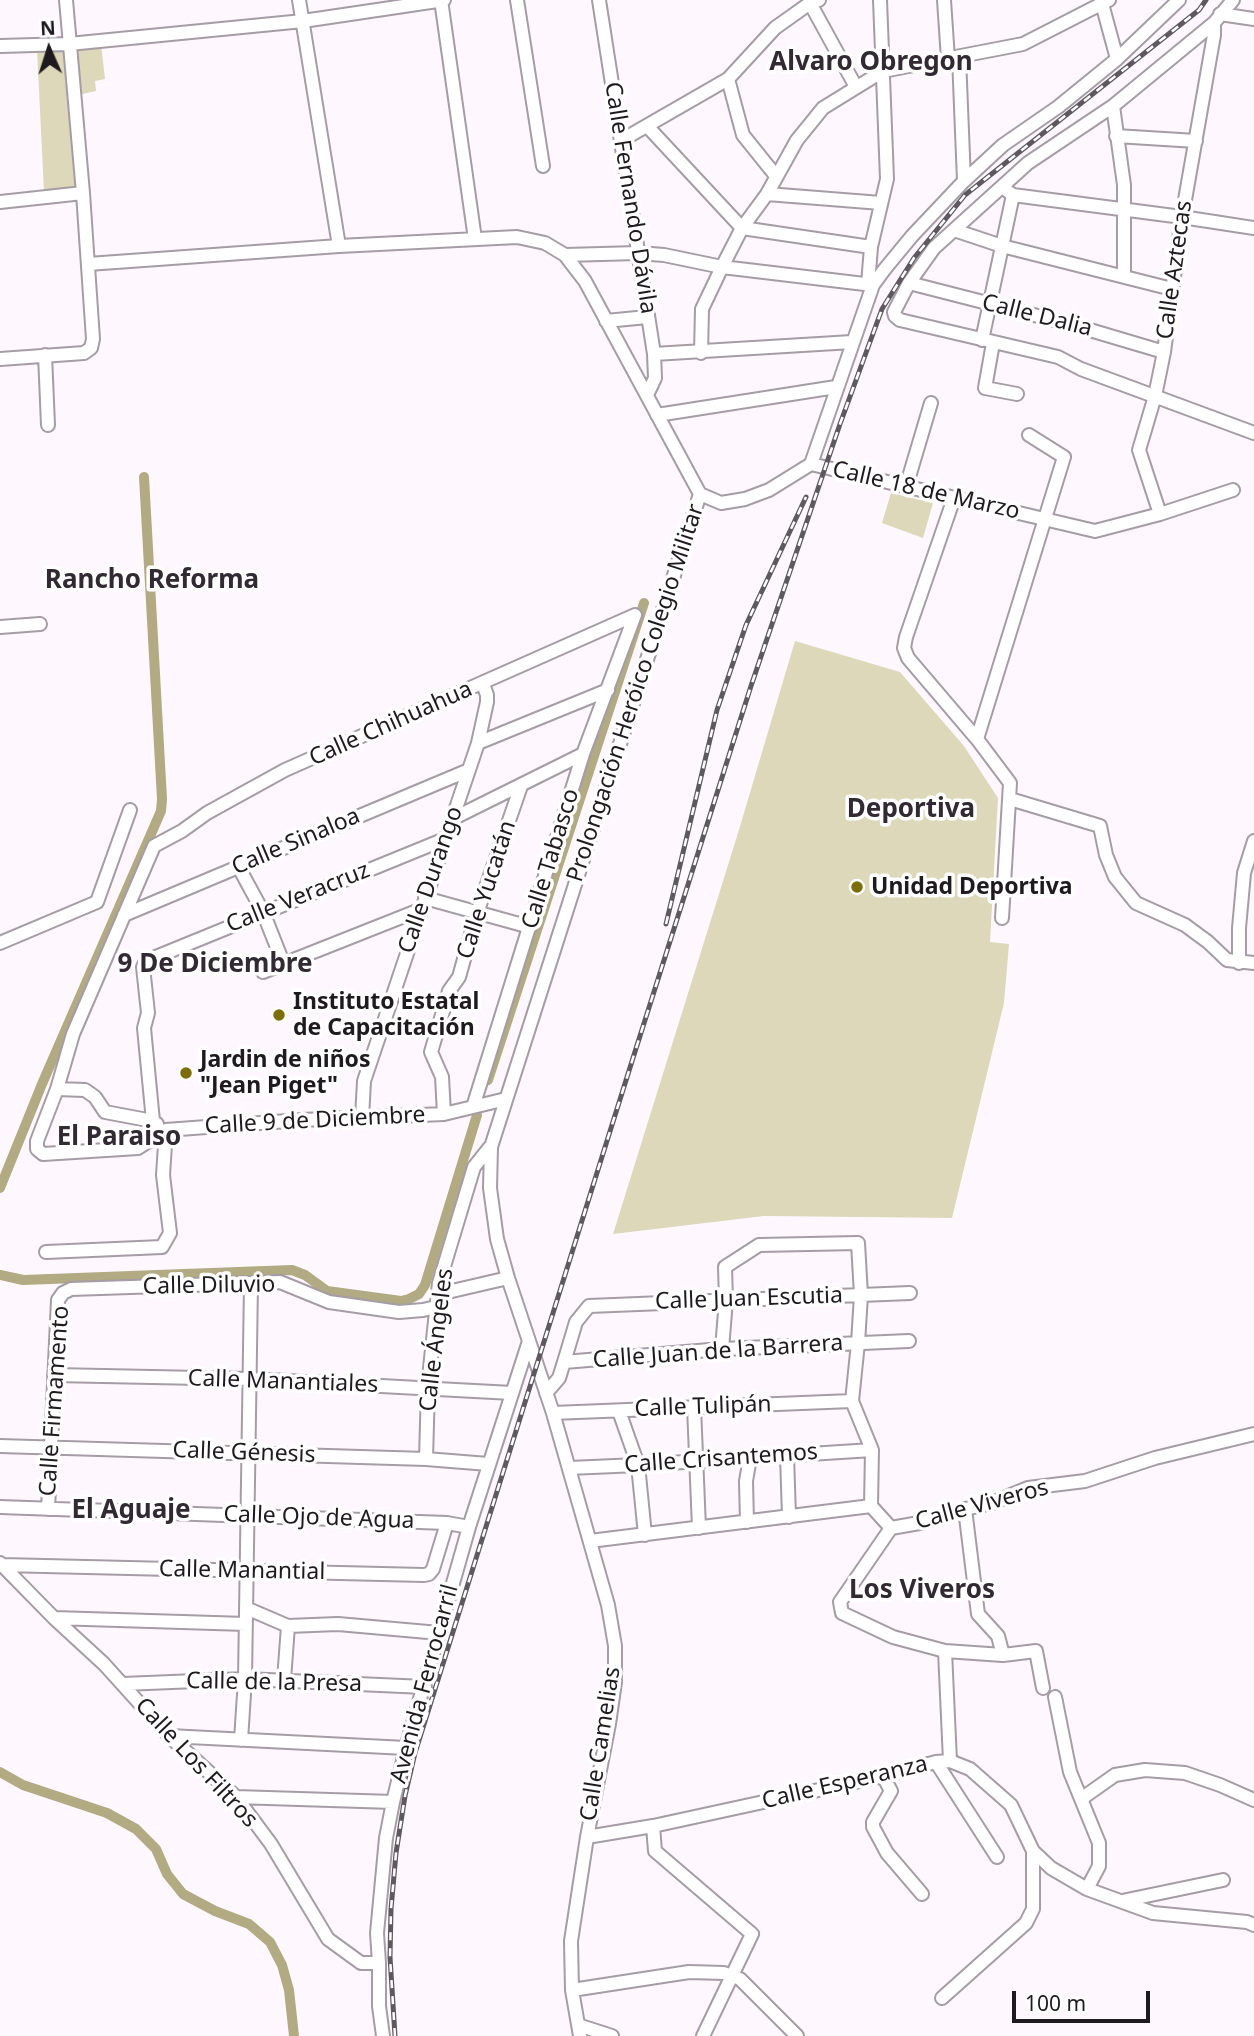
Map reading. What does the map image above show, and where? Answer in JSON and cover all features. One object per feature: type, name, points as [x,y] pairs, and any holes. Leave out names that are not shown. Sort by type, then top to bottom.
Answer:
[{"type":"street","points":[[0,359],[84,353],[91,348],[93,340],[66,0]]},
{"type":"street","points":[[299,0],[339,246]]},
{"type":"street","points":[[0,46],[69,44],[303,21],[442,0],[475,239]]},
{"type":"street","points":[[517,0],[542,166]]},
{"type":"street","name":"Calle Fernando Dávila","points":[[599,0],[654,354],[655,378],[647,395]]},
{"type":"street","points":[[811,464],[870,285],[871,247],[887,178],[880,0]]},
{"type":"street","points":[[944,0],[954,58],[964,181]]},
{"type":"street","points":[[870,285],[964,181],[1003,145],[1058,107],[1117,60],[1179,0]]},
{"type":"street","points":[[1233,0],[1217,18],[1113,106],[1028,163],[1007,191],[934,248],[909,283],[894,312],[900,320],[1058,357],[1081,369],[1254,433]]},
{"type":"street","points":[[622,140],[728,79],[775,28],[815,2],[856,87]]},
{"type":"street","points":[[701,353],[702,309],[722,267],[742,228],[767,194],[797,140],[823,108],[883,71],[1023,44],[1105,2],[1117,60]]},
{"type":"street","points":[[1217,18],[1254,19]]},
{"type":"street","name":"Calle Aztecas","points":[[1160,514],[1139,450],[1155,396],[1164,352],[1182,216],[1217,18]]},
{"type":"street","points":[[728,79],[743,135],[776,176]]},
{"type":"street","points":[[1113,106],[1124,185],[1124,276]]},
{"type":"street","points":[[647,126],[742,228],[871,247]]},
{"type":"street","points":[[1116,136],[1196,141]]},
{"type":"street","points":[[1007,191],[1254,228]]},
{"type":"street","points":[[1007,191],[1002,246],[990,305],[985,388],[1017,394]]},
{"type":"street","points":[[0,202],[83,193]]},
{"type":"street","points":[[767,194],[881,203]]},
{"type":"street","points":[[954,230],[1002,246],[1172,289]]},
{"type":"street","name":"Prolongación Heróico Colegio Militar","points":[[88,264],[339,246],[517,237],[545,243],[565,255],[585,281],[700,494],[491,1147],[489,1188],[497,1239],[541,1376]]},
{"type":"street","points":[[565,255],[664,255],[722,267],[870,285]]},
{"type":"street","name":"Calle Dalia","points":[[909,283],[1085,328],[1164,352]]},
{"type":"street","points":[[606,321],[648,317]]},
{"type":"street","points":[[654,354],[852,342]]},
{"type":"street","points":[[44,355],[48,425]]},
{"type":"street","points":[[657,415],[836,387]]},
{"type":"street","points":[[906,487],[931,403]]},
{"type":"street","points":[[977,739],[1065,457],[1029,435]]},
{"type":"street","name":"Calle 18 de Marzo","points":[[700,494],[721,503],[745,499],[769,490],[811,464],[1094,531],[1160,514],[1233,490]]},
{"type":"street","points":[[954,498],[904,648],[908,658],[977,739],[1010,783],[1002,918]]},
{"type":"street","name":"Calle Chihuahua","points":[[124,915],[154,846],[207,813],[285,770],[635,615]]},
{"type":"street","name":"Calle Tabasco","points":[[473,1107],[583,754],[635,615]]},
{"type":"street","points":[[0,626],[40,624]]},
{"type":"street","name":"Calle Durango","points":[[362,1118],[363,1081],[478,743],[487,702],[483,684]]},
{"type":"street","points":[[478,743],[608,690]]},
{"type":"street","points":[[452,819],[583,754]]},
{"type":"street","name":"Calle Sinaloa","points":[[124,915],[469,770]]},
{"type":"street","name":"Calle Yucatán","points":[[444,1114],[442,1077],[431,1052],[449,991],[459,978],[477,913],[521,786]]},
{"type":"street","points":[[1010,799],[1100,826],[1106,855],[1115,877],[1136,903],[1185,925],[1227,960],[1254,963]]},
{"type":"street","points":[[0,943],[97,902],[130,810]]},
{"type":"street","name":"Calle Veracruz","points":[[153,1121],[145,1028],[148,1013],[143,967],[146,961],[445,839]]},
{"type":"street","points":[[1239,962],[1244,873],[1254,841]]},
{"type":"street","points":[[238,866],[262,912],[284,965]]},
{"type":"street","points":[[263,972],[424,903],[530,927]]},
{"type":"street","points":[[46,1252],[162,1247],[170,1233],[163,1175],[166,1130],[153,1121],[105,1112],[95,1097],[85,1090],[57,1089],[73,1034],[124,915]]},
{"type":"street","name":"Calle 9 de Diciembre","points":[[57,1089],[37,1141],[37,1149],[43,1154],[138,1148],[166,1130],[301,1120],[444,1114],[473,1107]]},
{"type":"street","points":[[473,1107],[506,1099]]},
{"type":"street","name":"Calle Ángeles","points":[[426,1459],[428,1387],[439,1283],[474,1167],[491,1147]]},
{"type":"street","points":[[590,1541],[872,1506],[872,1450],[852,1401],[861,1295],[858,1243],[759,1245],[725,1267],[726,1300],[722,1349]]},
{"type":"street","name":"Calle Diluvio","points":[[63,1293],[71,1289],[280,1282],[329,1302],[399,1312],[508,1279]]},
{"type":"street","points":[[241,1740],[245,1679],[251,1284]]},
{"type":"street","name":"Calle Firmamento","points":[[48,1509],[58,1300],[63,1293]]},
{"type":"street","name":"Calle Juan Escutia","points":[[564,1362],[576,1322],[589,1306],[910,1293]]},
{"type":"street","name":"Avenida Ferrocarril","points":[[383,2036],[379,2006],[377,1933],[386,1838],[393,1801],[469,1527],[529,1341]]},
{"type":"street","name":"Calle Juan de la Barrera","points":[[546,1392],[559,1378],[564,1362],[722,1349],[909,1341]]},
{"type":"street","name":"Calle Manantiales","points":[[54,1374],[250,1379],[512,1393]]},
{"type":"street","name":"Calle Camelias","points":[[541,1376],[608,1605],[615,1646],[615,1682],[571,1941],[572,1990],[579,2031]]},
{"type":"street","name":"Calle Tulipán","points":[[553,1413],[852,1401]]},
{"type":"street","points":[[694,1407],[699,1528]]},
{"type":"street","points":[[619,1411],[638,1465],[645,1535]]},
{"type":"street","name":"Calle Viveros","points":[[872,1506],[891,1528],[925,1522],[992,1503],[1028,1488],[1086,1481],[1155,1458],[1254,1434]]},
{"type":"street","name":"Calle Génesis","points":[[0,1446],[426,1459],[488,1464]]},
{"type":"street","name":"Calle Crisantemos","points":[[569,1468],[872,1450]]},
{"type":"street","points":[[787,1455],[789,1517]]},
{"type":"street","points":[[747,1522],[746,1481],[750,1458]]},
{"type":"street","name":"Calle Ojo de Agua","points":[[0,1507],[447,1523],[469,1527]]},
{"type":"street","points":[[965,1509],[978,1614],[998,1636],[1003,1655]]},
{"type":"street","name":"Calle Manantial","points":[[1,1564],[247,1572],[429,1574],[433,1569],[447,1523]]},
{"type":"street","points":[[891,1528],[840,1602],[842,1614],[892,1637],[945,1651],[1003,1655],[1036,1651],[1043,1688]]},
{"type":"street","name":"Calle Los Filtros","points":[[1,1564],[104,1664],[170,1736],[236,1797],[271,1844],[328,1939],[361,1963],[379,1963]]},
{"type":"street","points":[[246,1608],[288,1626],[338,1623],[439,1633]]},
{"type":"street","points":[[54,1618],[246,1624]]},
{"type":"street","points":[[284,1681],[288,1626]]},
{"type":"street","points":[[945,1651],[950,1761]]},
{"type":"street","name":"Calle de la Presa","points":[[123,1684],[245,1679],[425,1687]]},
{"type":"street","points":[[1055,1697],[1070,1772],[1099,1843],[1099,1866],[1087,1889]]},
{"type":"street","points":[[170,1736],[406,1748]]},
{"type":"street","name":"Calle Esperanza","points":[[587,1837],[653,1826],[950,1761],[970,1769],[1011,1805],[1033,1851],[1051,1868],[1087,1889],[1153,1913],[1254,1926]]},
{"type":"street","points":[[936,1762],[997,1857]]},
{"type":"street","points":[[1081,1799],[1115,1775],[1144,1770],[1185,1773],[1254,1801]]},
{"type":"street","points":[[883,1776],[891,1791],[873,1822],[873,1827],[887,1853],[922,1894]]},
{"type":"street","points":[[236,1797],[393,1801]]},
{"type":"street","points":[[653,1826],[655,1851],[752,1934],[703,2036]]},
{"type":"street","points":[[942,1998],[1026,1923],[1033,1909],[1033,1851]]},
{"type":"street","points":[[1122,1901],[1223,1880]]},
{"type":"street","points":[[572,1990],[689,1972],[724,1973],[740,1979],[797,2036]]},
{"type":"street","points":[[579,2031],[612,2036]]},
{"type":"shaded area","points":[[101,44],[105,79],[95,81],[96,91],[74,96],[72,46]]},
{"type":"shaded area","points":[[66,46],[77,189],[44,192],[37,49]]},
{"type":"shaded area","points":[[891,493],[933,503],[923,538],[882,523]]},
{"type":"shaded area","name":"Unidad Deportiva","points":[[795,641],[900,672],[964,746],[998,798],[990,942],[1009,944],[1004,1003],[952,1218],[764,1216],[613,1234],[738,833]]},
{"type":"waterway","points":[[0,1188],[42,1084],[161,811],[144,477]]},
{"type":"waterway","points":[[488,1080],[644,603]]},
{"type":"waterway","points":[[0,1275],[23,1280],[292,1270],[305,1275],[327,1291],[401,1301],[409,1299],[419,1294],[425,1285],[477,1115]]},
{"type":"waterway","points":[[0,1772],[23,1785],[107,1813],[136,1829],[156,1849],[167,1874],[183,1894],[215,1911],[249,1924],[270,1942],[282,1965],[289,1990],[294,2036]]},
{"type":"railway","points":[[395,2036],[390,1957],[391,1909],[396,1853],[415,1753],[751,686],[882,309],[914,258],[965,195],[1199,10],[1206,0]]},
{"type":"railway","points":[[666,924],[717,710],[746,625],[806,497]]},
{"type":"place","name":"Unidad Deportiva","points":[[857,887]]},
{"type":"place","name":"Instituto Estatal de Capacitación","points":[[279,1015]]},
{"type":"place","name":"Jardin de niños \"Jean Piget\"","points":[[186,1073]]},
{"type":"district","name":"Alvaro Obregon","points":[[871,63]]},
{"type":"district","name":"Rancho Reforma","points":[[152,581]]},
{"type":"district","name":"Deportiva","points":[[911,810]]},
{"type":"district","name":"9 De Diciembre","points":[[215,965]]},
{"type":"district","name":"El Paraiso","points":[[119,1138]]},
{"type":"district","name":"El Aguaje","points":[[131,1511]]},
{"type":"district","name":"Los Viveros","points":[[922,1591]]}]
